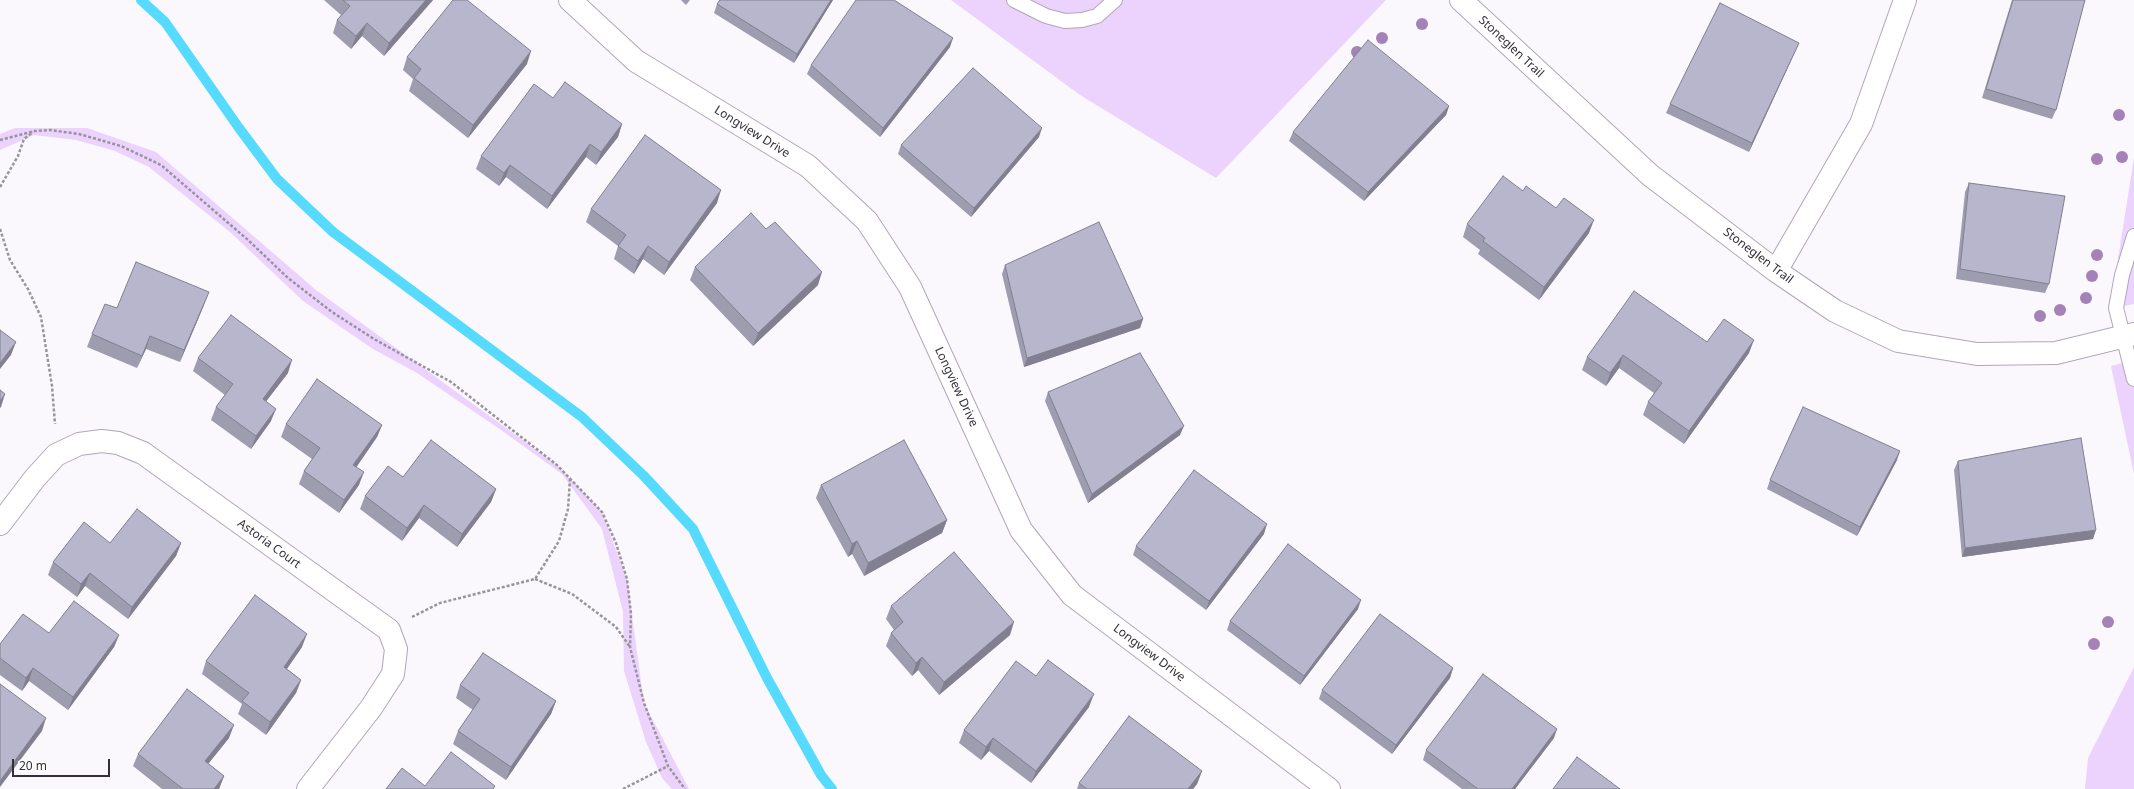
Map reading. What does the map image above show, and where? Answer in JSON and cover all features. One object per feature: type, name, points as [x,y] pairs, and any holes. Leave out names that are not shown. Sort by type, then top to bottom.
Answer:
[{"type":"street","name":"Longview Drive","points":[[570,0],[636,61],[808,166],[867,221],[910,287],[1022,530],[1072,595],[1330,789]]},
{"type":"street","name":"Stoneglen Trail","points":[[1461,0],[1650,175],[1776,271],[1835,310],[1898,341],[1977,354],[2056,353],[2129,335]]},
{"type":"street","points":[[1776,271],[1861,124],[1905,0]]},
{"type":"street","name":"Astoria Court","points":[[0,524],[35,478],[56,455],[79,444],[102,441],[118,443],[143,453],[389,630]]},
{"type":"street","points":[[308,789],[371,708],[393,674],[396,649],[389,630]]},
{"type":"lane","points":[[1014,0],[1046,16],[1065,21],[1082,20],[1097,16],[1115,0]]},
{"type":"lane","points":[[2134,236],[2122,275],[2116,308],[2129,335],[2134,379]]},
{"type":"path","points":[[0,140],[35,131],[50,130],[79,134],[121,146],[161,165],[248,240],[288,278],[332,312],[374,339],[451,382],[557,464],[602,512],[616,543],[627,579],[631,614],[630,647],[644,703],[668,766],[685,789]]},
{"type":"path","points":[[0,187],[18,156],[24,139],[35,131]]},
{"type":"path","points":[[0,229],[10,260],[28,289],[41,317],[52,386],[56,455]]},
{"type":"path","points":[[535,579],[559,541],[568,509],[570,479]]},
{"type":"path","points":[[389,630],[440,603],[535,579],[572,594],[616,627],[630,647]]},
{"type":"path","points":[[623,789],[668,766]]},
{"type":"shaded area","points":[[951,0],[1386,0],[1216,178],[1080,95]]},
{"type":"shaded area","points":[[15,128],[87,128],[156,152],[316,290],[557,465],[602,512],[627,579],[644,703],[689,789],[672,789],[662,778],[646,742],[624,671],[623,612],[602,529],[562,474],[501,430],[417,373],[373,349],[303,301],[230,232],[149,167],[115,151],[76,140],[34,135],[0,150],[0,134]]},
{"type":"shaded area","points":[[2134,158],[2134,304],[2110,309]]},
{"type":"shaded area","points":[[2134,360],[2134,474],[2111,366]]},
{"type":"shaded area","points":[[2134,667],[2134,789],[2085,789],[2088,758]]},
{"type":"building","points":[[343,0],[426,0],[389,43],[367,23],[356,36],[337,20],[350,6]]},
{"type":"building","points":[[453,0],[467,0],[531,51],[473,125],[414,78],[421,69],[407,57]]},
{"type":"building","points":[[720,0],[831,0],[797,54],[717,4]]},
{"type":"building","points":[[856,0],[894,0],[953,38],[883,128],[811,65]]},
{"type":"building","points":[[2013,0],[2085,0],[2056,110],[1986,89]]},
{"type":"building","points":[[1720,3],[1799,43],[1752,143],[1670,104]]},
{"type":"building","points":[[1368,40],[1449,106],[1368,192],[1293,132]]},
{"type":"building","points":[[973,68],[1042,128],[974,208],[901,145]]},
{"type":"building","points":[[565,82],[622,124],[601,152],[590,144],[552,196],[510,165],[504,173],[481,156],[534,84],[553,98]]},
{"type":"building","points":[[645,135],[721,190],[669,262],[648,246],[638,261],[618,246],[626,235],[591,209]]},
{"type":"building","points":[[1503,176],[1523,191],[1526,186],[1556,208],[1564,198],[1594,220],[1544,287],[1483,241],[1485,238],[1467,224]]},
{"type":"building","points":[[1969,183],[2065,196],[2049,284],[1960,269]]},
{"type":"building","points":[[751,213],[766,229],[775,222],[822,272],[758,333],[695,267]]},
{"type":"building","points":[[1099,222],[1143,319],[1027,358],[1005,265]]},
{"type":"building","points":[[136,262],[209,292],[184,350],[150,336],[142,356],[92,334],[105,304],[117,308]]},
{"type":"building","points":[[1634,291],[1707,342],[1724,319],[1754,340],[1689,431],[1648,402],[1662,383],[1623,355],[1610,373],[1587,357]]},
{"type":"building","points":[[231,315],[292,360],[263,399],[276,409],[256,436],[216,407],[233,384],[198,358]]},
{"type":"building","points":[[0,330],[16,342],[0,363]]},
{"type":"building","points":[[1140,353],[1184,426],[1092,494],[1048,392]]},
{"type":"building","points":[[317,379],[382,425],[353,465],[364,472],[344,500],[304,471],[320,448],[286,424]]},
{"type":"building","points":[[0,390],[5,394],[0,401]]},
{"type":"building","points":[[1803,407],[1900,451],[1860,527],[1770,480]]},
{"type":"building","points":[[2081,438],[2096,530],[1965,548],[1958,461]]},
{"type":"building","points":[[431,440],[496,489],[462,534],[424,505],[407,528],[365,496],[388,466],[403,477]]},
{"type":"building","points":[[904,440],[947,520],[868,563],[857,541],[852,544],[821,485]]},
{"type":"building","points":[[1194,470],[1267,524],[1209,601],[1136,546]]},
{"type":"building","points":[[137,509],[181,543],[132,607],[90,573],[81,584],[53,562],[84,522],[110,543]]},
{"type":"building","points":[[1288,544],[1361,600],[1304,676],[1230,621]]},
{"type":"building","points":[[954,552],[1014,622],[944,682],[922,657],[916,663],[891,633],[903,622],[891,606]]},
{"type":"building","points":[[255,595],[307,634],[284,667],[301,680],[270,722],[242,701],[249,693],[206,661]]},
{"type":"building","points":[[74,601],[119,635],[73,697],[33,668],[26,678],[0,658],[0,644],[23,614],[49,633]]},
{"type":"building","points":[[1380,614],[1453,668],[1396,745],[1322,690]]},
{"type":"building","points":[[483,653],[556,701],[511,767],[458,731],[480,699],[460,685]]},
{"type":"building","points":[[1048,660],[1094,694],[1036,771],[993,738],[986,747],[964,730],[1016,661],[1036,676]]},
{"type":"building","points":[[1483,674],[1557,729],[1512,789],[1478,789],[1426,750]]},
{"type":"building","points":[[0,684],[46,718],[0,781]]},
{"type":"building","points":[[187,689],[234,725],[205,761],[224,776],[214,789],[183,789],[138,754]]},
{"type":"building","points":[[1129,716],[1202,771],[1188,789],[1087,789],[1079,783]]},
{"type":"building","points":[[451,752],[495,786],[493,789],[386,789],[402,768],[425,786]]},
{"type":"building","points":[[1577,757],[1620,789],[1553,789]]},
{"type":"waterway","points":[[141,0],[165,22],[239,128],[277,179],[333,232],[582,417],[644,476],[693,529],[767,678],[821,775],[832,789]]}]
